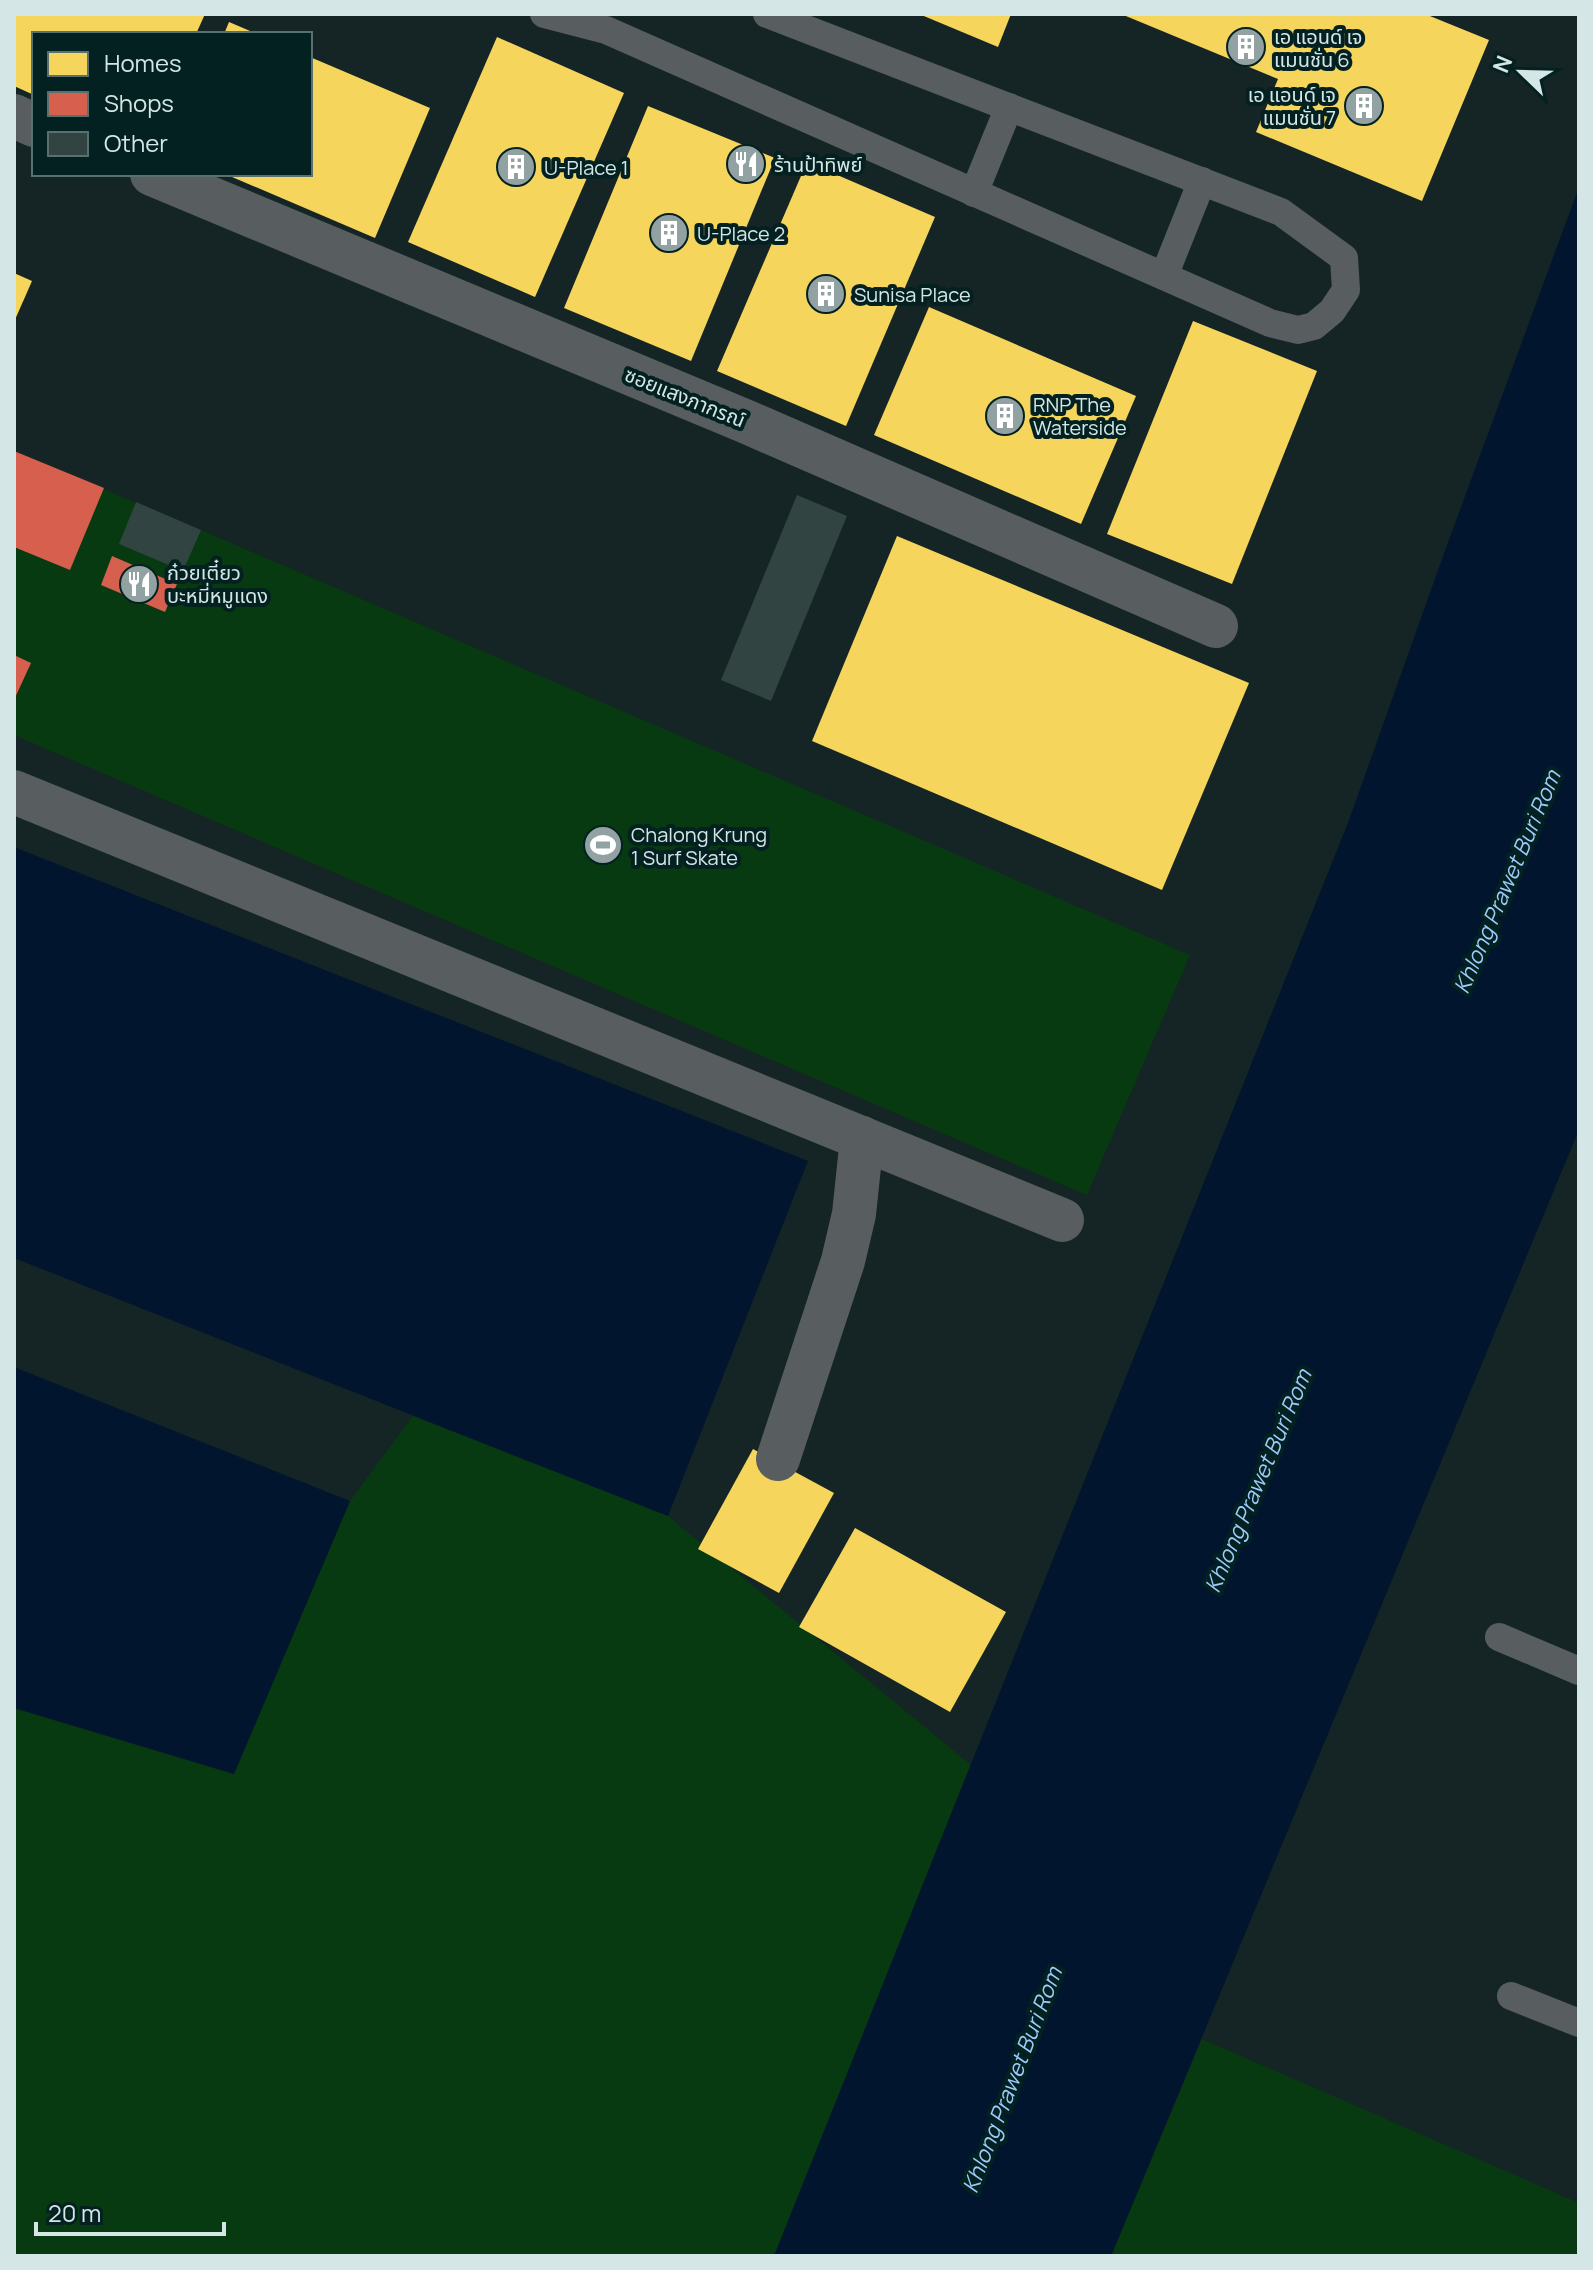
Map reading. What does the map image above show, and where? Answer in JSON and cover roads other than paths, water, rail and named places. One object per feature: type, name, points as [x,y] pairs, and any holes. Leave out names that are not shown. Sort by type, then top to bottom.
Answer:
[{"type":"street","name":"ซอยแสงภากรณ์","points":[[157,176],[747,422],[1216,626]]},
{"type":"street","points":[[14,792],[1062,1220]]},
{"type":"street","points":[[778,1459],[843,1261],[854,1214],[862,1138]]},
{"type":"lane","points":[[544,14],[606,30],[1270,323],[1298,330],[1314,326],[1332,311],[1346,290],[1344,258],[1281,212],[767,14]]},
{"type":"lane","points":[[974,193],[1009,107]]},
{"type":"lane","points":[[1164,276],[1202,181]]},
{"type":"lane","points":[[1499,1637],[1579,1671]]},
{"type":"lane","points":[[1511,1996],[1579,2023]]},
{"type":"water","name":"Khlong Prawet Buri Rom","points":[[1579,187],[1579,1130],[1111,2256],[774,2256],[1349,820]]},
{"type":"water","points":[[14,847],[808,1161],[668,1516],[14,1258]]},
{"type":"water","points":[[14,1367],[350,1501],[234,1774],[14,1708]]},
{"type":"place","name":"เอ แอนด์ เจ แมนชั่น 6","points":[[1246,47]]},
{"type":"place","name":"เอ แอนด์ เจ แมนชั่น 7","points":[[1364,106]]},
{"type":"place","name":"ร้านป้าทิพย์","points":[[746,164]]},
{"type":"place","name":"U-Place 1","points":[[516,167]]},
{"type":"place","name":"U-Place 2","points":[[669,233]]},
{"type":"place","name":"Sunisa Place","points":[[826,294]]},
{"type":"place","name":"RNP The Waterside","points":[[1005,416]]},
{"type":"place","name":"ก๋วยเตี๋ยว บะหมี่หมูแดง","points":[[139,584]]},
{"type":"place","name":"Chalong Krung 1 Surf Skate","points":[[603,845]]}]
